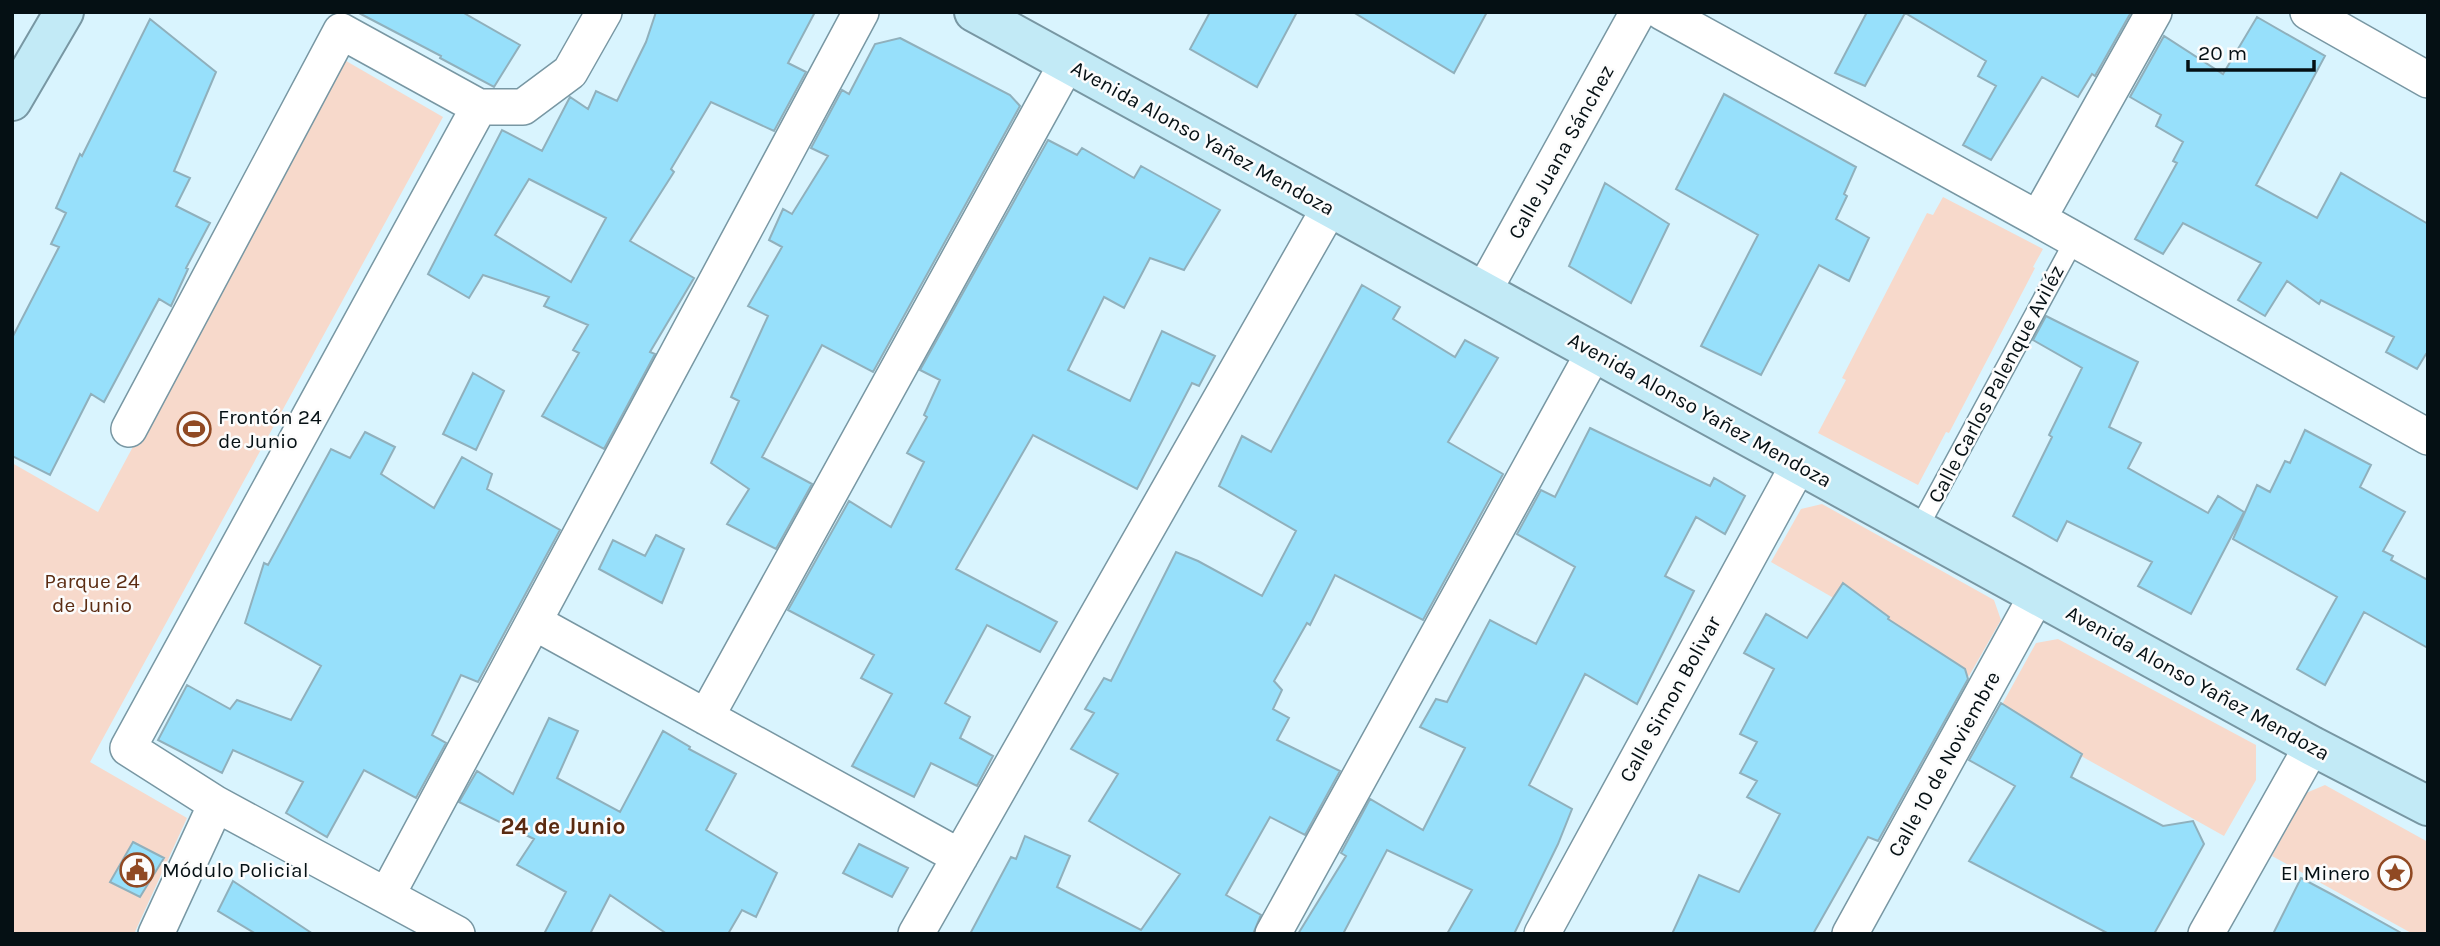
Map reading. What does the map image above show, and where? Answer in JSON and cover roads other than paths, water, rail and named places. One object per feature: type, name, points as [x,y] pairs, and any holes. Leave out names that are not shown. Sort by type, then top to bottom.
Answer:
[{"type":"main road","points":[[12,101],[64,12]]},
{"type":"main road","name":"Avenida Alonso Yañez Mendoza","points":[[974,12],[2312,746],[2428,806]]},
{"type":"street","points":[[129,429],[341,31],[479,107],[523,107],[570,72],[604,12]]},
{"type":"street","points":[[387,895],[861,12]]},
{"type":"street","name":"Calle Juana Sánchez","points":[[1483,292],[1638,12]]},
{"type":"street","points":[[1662,12],[2075,239],[2428,438]]},
{"type":"street","points":[[2038,219],[2154,12]]},
{"type":"street","points":[[2308,12],[2428,80]]},
{"type":"street","points":[[706,717],[1067,63]]},
{"type":"street","points":[[457,934],[216,804],[128,748],[479,107]]},
{"type":"street","points":[[916,934],[1330,207]]},
{"type":"street","points":[[1273,934],[1594,352]]},
{"type":"street","name":"Calle Simon Bolivar","points":[[1542,934],[1799,464]]},
{"type":"street","name":"Calle 10 de Noviembre","points":[[1850,934],[2037,595]]},
{"type":"street","points":[[534,622],[960,857]]},
{"type":"street","points":[[2206,934],[2312,746]]},
{"type":"street","points":[[156,934],[216,804]]},
{"type":"lane","name":"Calle Carlos Palenque Aviléz","points":[[1918,529],[2075,239]]},
{"type":"place","name":"Frontón 24 de Junio","points":[[194,429]]},
{"type":"place","name":"Módulo Policial","points":[[137,870]]},
{"type":"place","name":"El Minero","points":[[2395,873]]},
{"type":"district","name":"24 de Junio","points":[[563,826]]},
{"type":"park label","name":"Parque 24 de Junio","points":[[92,593]]}]
